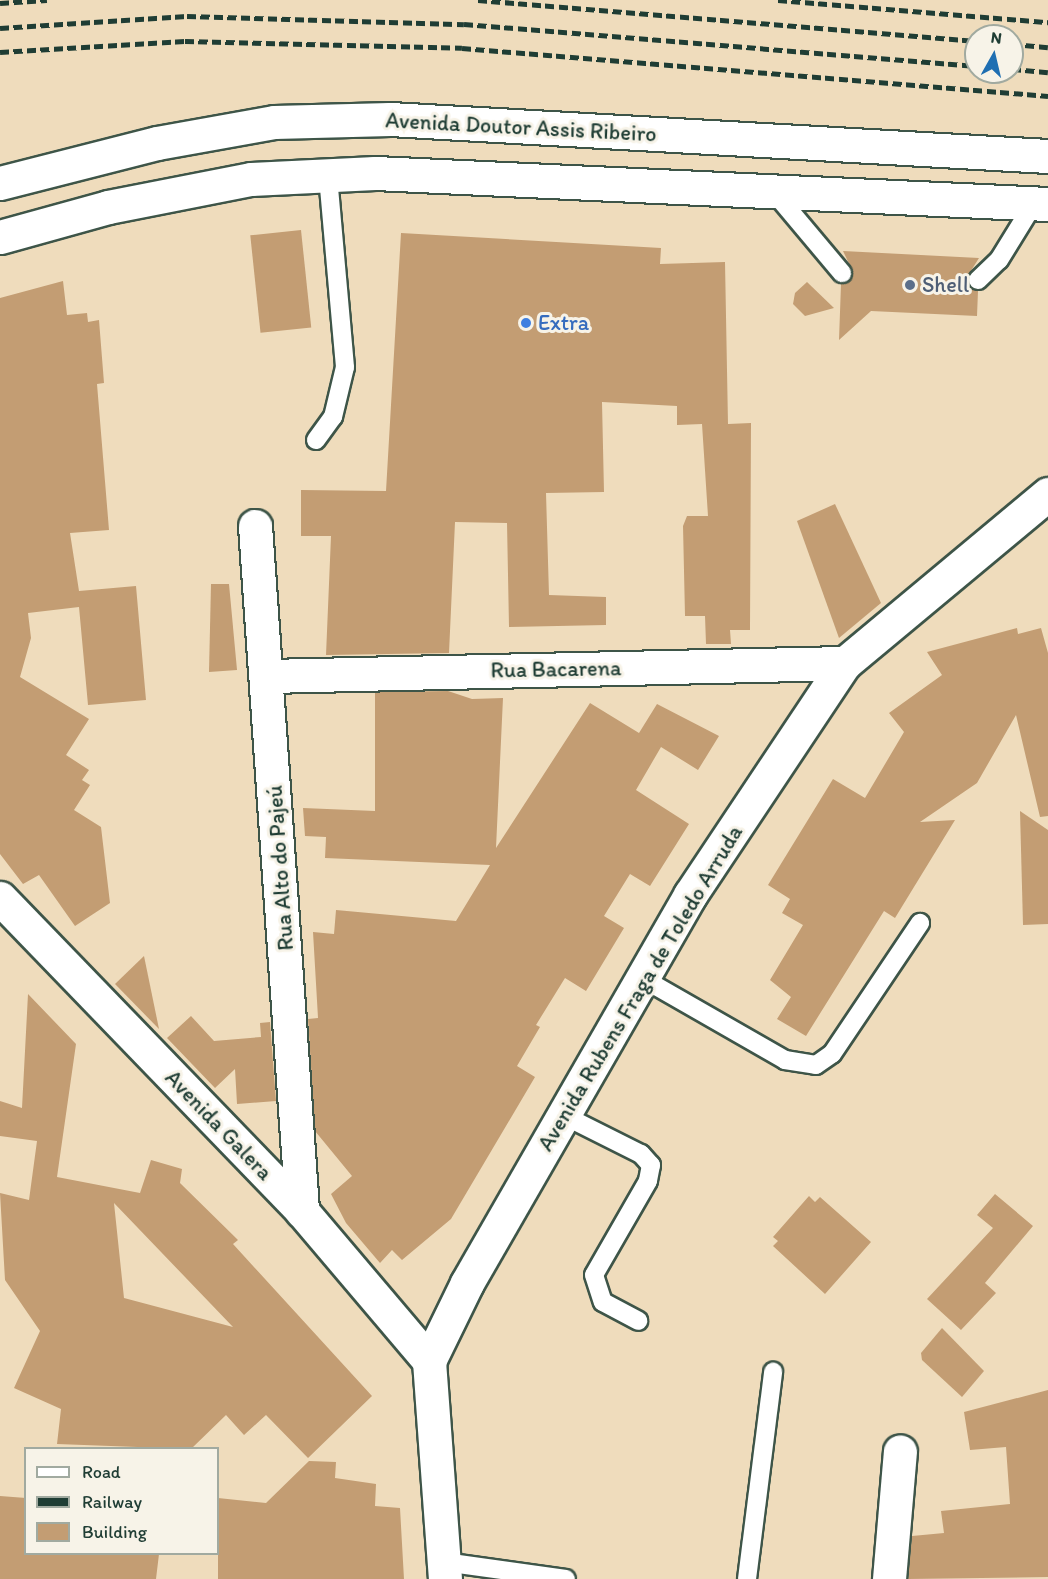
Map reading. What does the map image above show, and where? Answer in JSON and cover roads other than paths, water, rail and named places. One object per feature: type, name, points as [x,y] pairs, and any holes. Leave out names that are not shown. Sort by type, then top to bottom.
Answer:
[{"type":"street","name":"Avenida Doutor Assis Ribeiro","points":[[0,183],[157,142],[274,122],[390,118],[1048,156]]},
{"type":"street","points":[[0,237],[108,207],[251,179],[328,176],[1041,204]]},
{"type":"street","name":"Avenida Rubens Fraga de Toledo Arruda","points":[[429,1361],[563,1115],[690,895],[845,663],[1048,494]]},
{"type":"street","name":"Rua Alto do Pajeú","points":[[255,526],[302,1211]]},
{"type":"street","name":"Rua Bacarena","points":[[267,676],[845,663]]},
{"type":"street","name":"Avenida Galera","points":[[0,898],[302,1211],[429,1361]]},
{"type":"street","points":[[429,1361],[445,1570]]},
{"type":"street","points":[[889,1579],[900,1451]]},
{"type":"lane","points":[[316,440],[333,417],[345,367],[328,176]]},
{"type":"lane","points":[[774,192],[842,273]]},
{"type":"lane","points":[[978,280],[999,260],[1041,204]]},
{"type":"lane","points":[[642,978],[785,1060],[816,1065],[832,1054],[920,923]]},
{"type":"lane","points":[[563,1115],[641,1154],[651,1165],[648,1181],[594,1275],[603,1302],[638,1321]]},
{"type":"lane","points":[[747,1579],[773,1372]]},
{"type":"lane","points":[[445,1570],[566,1579]]},
{"type":"railway","points":[[0,3],[47,0]]},
{"type":"railway","points":[[478,0],[964,40]]},
{"type":"railway","points":[[778,0],[1048,22]]},
{"type":"railway","points":[[0,28],[187,16],[464,24],[964,65]]},
{"type":"railway","points":[[0,52],[185,41],[462,48],[1048,96]]},
{"type":"railway","points":[[1024,45],[1048,47]]},
{"type":"railway","points":[[1024,70],[1048,72]]},
{"type":"place","name":"Shell","points":[[910,285]]},
{"type":"place","name":"Extra","points":[[526,323]]}]
